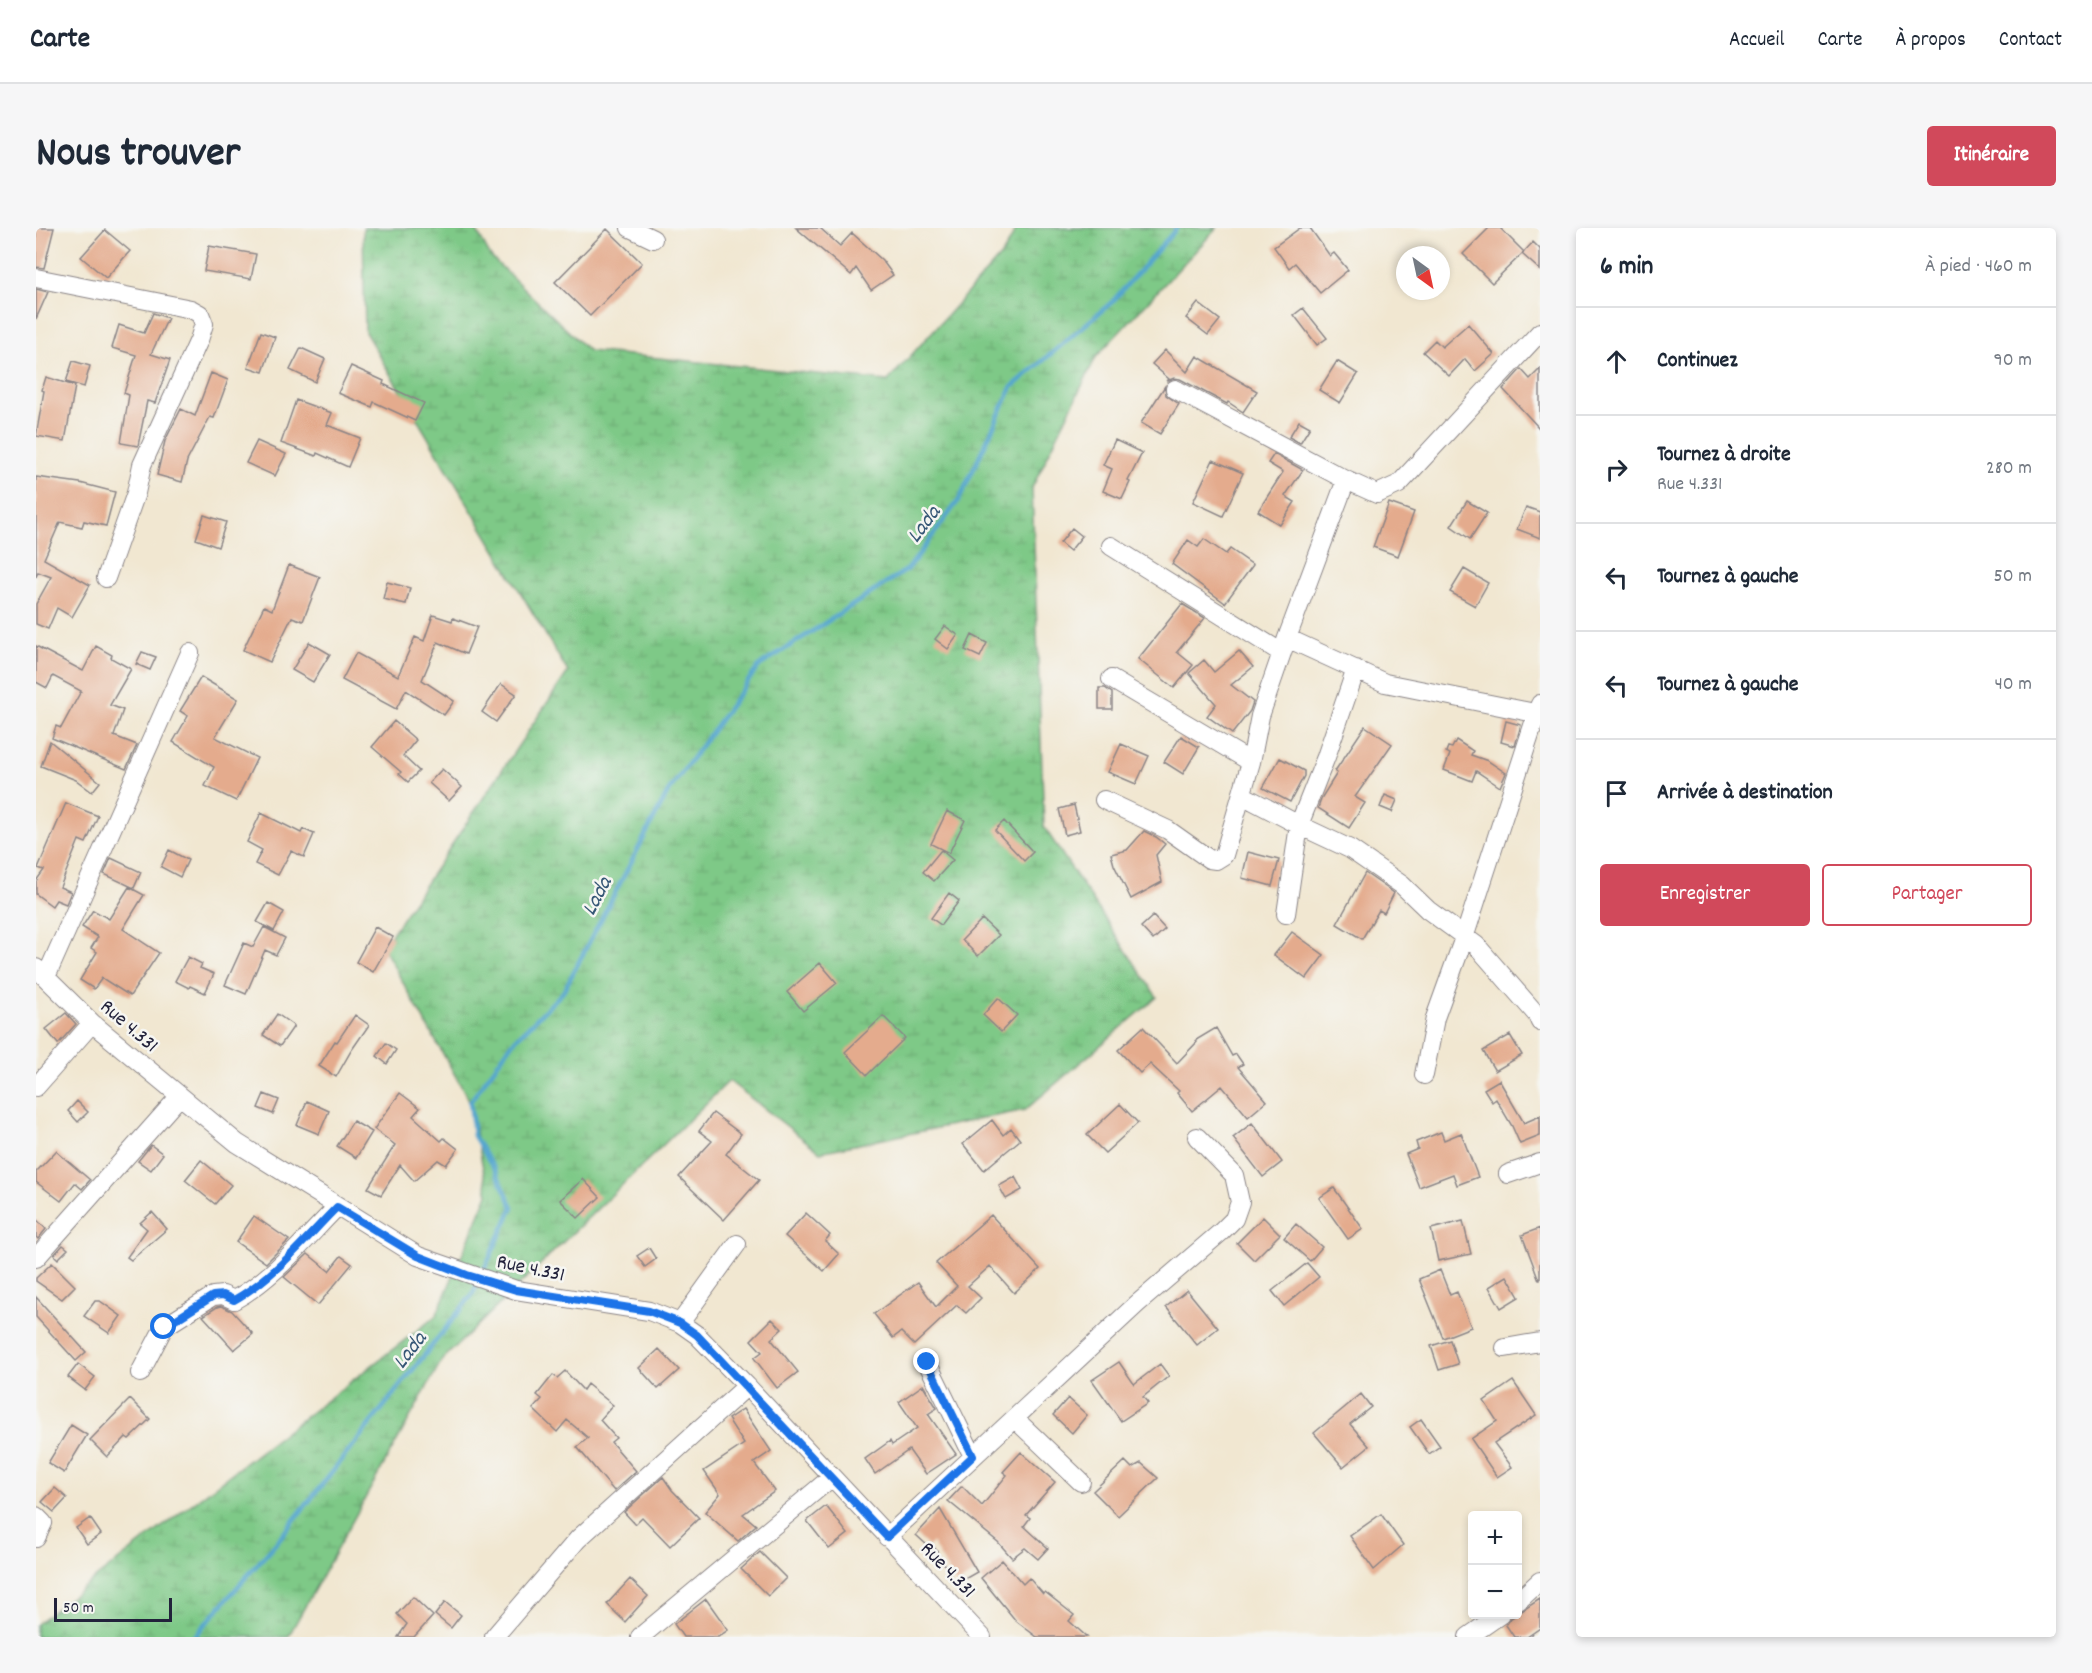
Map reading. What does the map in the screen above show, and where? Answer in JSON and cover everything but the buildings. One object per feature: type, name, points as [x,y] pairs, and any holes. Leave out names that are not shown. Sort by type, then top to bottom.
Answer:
[{"type":"street","points":[[630,228],[653,239]]},
{"type":"street","points":[[36,278],[191,309],[200,314],[204,324],[199,340],[142,465],[136,493],[106,578]]},
{"type":"street","points":[[1175,388],[1346,480],[1377,494],[1399,484],[1540,332]]},
{"type":"street","points":[[1104,800],[1168,830],[1209,859],[1216,860],[1224,855],[1251,762],[1260,717],[1284,645],[1346,480]]},
{"type":"street","points":[[1111,546],[1284,645],[1356,669],[1385,683],[1539,710],[1465,935],[1435,1018],[1424,1075]]},
{"type":"street","points":[[41,973],[190,653]]},
{"type":"street","points":[[1286,914],[1299,825],[1356,669]]},
{"type":"street","points":[[1111,679],[1251,762]]},
{"type":"street","points":[[1242,795],[1350,849],[1402,885],[1428,910],[1465,935],[1491,962],[1540,1022]]},
{"type":"street","name":"Rue 4.331","points":[[41,973],[92,1023],[237,1143],[418,1256],[467,1275],[516,1290],[649,1311],[680,1323],[697,1335],[747,1386],[982,1637]]},
{"type":"street","points":[[36,1087],[92,1023]]},
{"type":"street","points":[[36,1258],[179,1096]]},
{"type":"street","points":[[887,1537],[1137,1304],[1234,1219],[1240,1202],[1234,1175],[1197,1137]]},
{"type":"street","points":[[1508,1174],[1540,1163]]},
{"type":"street","points":[[140,1373],[164,1327],[213,1296],[223,1295],[234,1300],[250,1291],[337,1207]]},
{"type":"street","points":[[680,1323],[736,1244]]},
{"type":"street","points":[[1505,1348],[1540,1342]]},
{"type":"street","points":[[927,1362],[973,1456]]},
{"type":"street","points":[[495,1637],[578,1539],[747,1386]]},
{"type":"street","points":[[1015,1419],[1081,1482]]},
{"type":"street","points":[[640,1637],[832,1477]]},
{"type":"street","points":[[36,1516],[43,1523],[36,1538]]},
{"type":"street","points":[[1522,1597],[1540,1581]]},
{"type":"street","points":[[1468,1637],[1494,1619]]},
{"type":"green space","points":[[363,228],[475,228],[491,257],[589,351],[888,381],[1004,252],[1017,228],[1217,228],[1096,357],[1032,488],[1044,827],[1157,997],[1025,1110],[820,1152],[729,1081],[442,1360],[288,1637],[36,1637],[36,1624],[436,1316],[488,1194],[470,1102],[383,947],[568,672],[365,332]]},
{"type":"waterway","name":"Lada","points":[[482,1274],[513,1207],[495,1170],[474,1136],[470,1102],[512,1043],[563,992],[668,792],[759,666],[908,569],[959,500],[1012,387],[1112,302],[1177,228]]},
{"type":"waterway","name":"Lada","points":[[194,1637],[276,1543],[472,1295],[479,1281]]},
{"type":"route","points":[[164,1327],[213,1296],[223,1295],[234,1300],[250,1291],[337,1207],[418,1256],[467,1275],[516,1290],[649,1311],[680,1323],[697,1335],[747,1386],[887,1537],[973,1456],[927,1362]]}]
